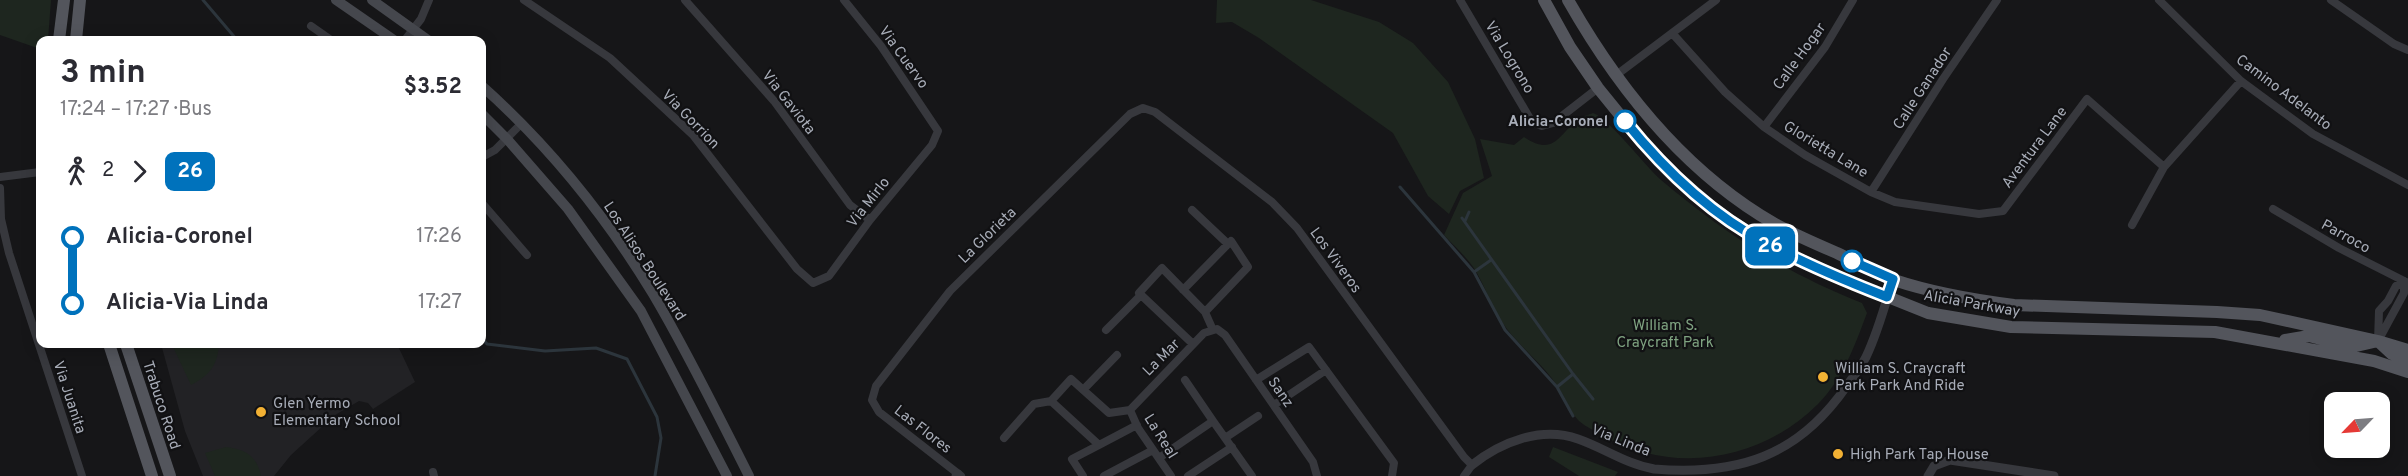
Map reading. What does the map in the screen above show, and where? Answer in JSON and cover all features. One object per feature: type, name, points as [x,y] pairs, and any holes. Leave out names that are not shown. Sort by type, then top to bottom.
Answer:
[{"type":"main road","points":[[60,36],[64,0]]},
{"type":"main road","points":[[76,36],[80,0]]},
{"type":"main road","points":[[336,0],[388,36]]},
{"type":"main road","points":[[372,0],[423,36]]},
{"type":"main road","name":"Alicia Parkway","points":[[1544,0],[1570,47],[1598,88],[1637,136],[1676,176],[1718,212],[1764,243],[1823,271],[1928,313],[2012,327],[2215,332],[2374,361],[2408,372]]},
{"type":"main road","name":"Alicia Parkway","points":[[1568,0],[1615,75],[1653,122],[1691,160],[1731,194],[1775,224],[1893,279],[1982,301],[2014,305],[2260,315],[2378,341],[2408,350]]},
{"type":"main road","points":[[1598,88],[1615,75]]},
{"type":"main road","name":"Los Alisos Boulevard","points":[[486,90],[521,124],[583,194],[636,268],[682,345],[749,476]]},
{"type":"main road","name":"Los Alisos Boulevard","points":[[486,118],[574,216],[640,312],[727,476]]},
{"type":"main road","points":[[2275,342],[2309,336],[2352,347],[2378,341],[2392,354],[2408,362]]},
{"type":"main road","name":"Trabuco Road","points":[[110,348],[152,476]]},
{"type":"main road","name":"Trabuco Road","points":[[127,348],[170,476]]},
{"type":"street","points":[[408,36],[429,0]]},
{"type":"street","name":"Via Gorrion","points":[[524,0],[610,58],[693,135],[797,269],[813,283]]},
{"type":"street","name":"Via Gaviota","points":[[685,0],[774,101],[850,205],[870,220]]},
{"type":"street","name":"Via Cuervo","points":[[844,0],[881,46],[938,131]]},
{"type":"street","name":"Via Logrono","points":[[1460,0],[1532,122],[1542,126],[1553,123],[1598,88]]},
{"type":"street","points":[[1615,75],[1716,0]]},
{"type":"street","name":"Calle Hogar","points":[[1764,127],[1825,47],[1853,0]]},
{"type":"street","name":"Calle Ganador","points":[[1871,192],[1997,0]]},
{"type":"street","name":"Camino Adelanto","points":[[2159,0],[2241,81],[2313,134],[2408,185]]},
{"type":"street","points":[[2331,0],[2394,44],[2408,50]]},
{"type":"street","points":[[311,26],[325,36]]},
{"type":"street","name":"Glorietta Lane","points":[[1672,33],[1725,93],[1764,127],[1805,155],[1871,192],[1895,202],[1979,214],[2003,211]]},
{"type":"street","points":[[2132,225],[2164,167],[2241,81]]},
{"type":"street","name":"Aventura Lane","points":[[2003,211],[2087,99],[2164,167]]},
{"type":"street","name":"La Glorieta","points":[[872,400],[876,386],[950,291],[1130,114],[1143,108]]},
{"type":"street","name":"Los Viveros","points":[[1143,108],[1155,112],[1272,202],[1296,228],[1472,465]]},
{"type":"street","points":[[486,155],[495,150],[521,124]]},
{"type":"street","name":"Via Mirlo","points":[[813,283],[830,276],[870,220],[932,145],[938,131]]},
{"type":"street","points":[[0,177],[36,172]]},
{"type":"street","name":"Via Juanita","points":[[0,188],[2,219],[9,254],[36,336]]},
{"type":"street","points":[[486,208],[527,255]]},
{"type":"street","name":"Parroco","points":[[2273,209],[2339,248],[2406,282]]},
{"type":"street","points":[[1192,210],[1228,244]]},
{"type":"street","points":[[1106,330],[1141,295],[1139,293],[1162,268],[1183,290],[1205,312],[1248,267],[1231,241],[1183,290]]},
{"type":"street","name":"Via Linda","points":[[1464,476],[1472,465],[1500,446],[1520,439],[1545,435],[1561,435],[1578,439],[1628,462],[1654,469],[1710,474],[1756,462],[1795,443],[1831,409],[1866,358],[1893,279]]},
{"type":"street","points":[[2378,341],[2379,311],[2388,301],[2396,286],[2406,282]]},
{"type":"street","points":[[2378,341],[2404,293],[2406,282]]},
{"type":"street","points":[[1141,295],[1193,344]]},
{"type":"street","name":"Sanz","points":[[1205,312],[1215,330],[1225,335],[1274,405],[1313,462],[1317,475]]},
{"type":"street","name":"La Mar","points":[[1130,410],[1204,333],[1215,330]]},
{"type":"street","points":[[1256,380],[1309,346],[1394,463],[1392,476]]},
{"type":"street","name":"Via Juanita","points":[[40,348],[82,476]]},
{"type":"street","points":[[1083,390],[1117,355]]},
{"type":"street","points":[[1274,405],[1326,370]]},
{"type":"street","points":[[1004,438],[1034,404],[1051,401],[1071,379],[1109,413],[1130,410]]},
{"type":"street","points":[[1185,380],[1252,476]]},
{"type":"street","name":"Las Flores","points":[[872,400],[879,412],[958,475]]},
{"type":"street","points":[[1051,401],[1099,445]]},
{"type":"street","name":"La Real","points":[[1130,410],[1137,425],[1171,476]]},
{"type":"street","points":[[1225,438],[1258,416]]},
{"type":"street","points":[[1159,458],[1213,421]]},
{"type":"street","points":[[1083,476],[1072,459],[1137,425]]},
{"type":"street","points":[[1188,476],[1232,447]]},
{"type":"street","points":[[1104,476],[1153,450]]},
{"type":"street","points":[[1929,476],[1934,466],[1950,460],[2054,476]]},
{"type":"shaded area","name":"Glen Yermo Elementary School","points":[[162,348],[399,348],[415,382],[373,409],[368,403],[359,401],[335,415],[291,455],[274,476],[203,476],[185,431]]},
{"type":"green space","points":[[0,0],[51,0],[48,36],[36,36],[36,48],[0,35]]},
{"type":"green space","points":[[1217,0],[1311,0],[1379,22],[1413,43],[1448,82],[1475,139],[1484,178],[1460,191],[1449,214],[1428,196],[1393,133],[1259,38],[1232,22],[1216,23]]},
{"type":"green space","name":"William S. Craycraft Park","points":[[1593,113],[1618,133],[1661,180],[1732,234],[1807,279],[1862,303],[1867,313],[1835,384],[1818,404],[1795,423],[1770,439],[1743,450],[1715,456],[1687,458],[1658,455],[1629,448],[1588,427],[1579,421],[1570,409],[1561,391],[1546,371],[1507,329],[1474,268],[1444,235],[1463,193],[1492,176],[1480,139],[1514,145],[1524,137],[1534,143],[1550,144],[1580,118]]},
{"type":"green space","points":[[218,348],[211,369],[191,385],[174,349]]},
{"type":"green space","points":[[226,447],[249,455],[257,463],[261,476],[215,476],[205,453]]},
{"type":"green space","points":[[1553,447],[1618,472],[1615,476],[1579,476],[1549,457]]},
{"type":"waterway","points":[[203,0],[234,36]]},
{"type":"waterway","points":[[1400,187],[1474,272],[1491,260]]},
{"type":"waterway","points":[[1465,221],[1469,212]]},
{"type":"waterway","points":[[1462,218],[1593,399]]},
{"type":"waterway","points":[[1474,272],[1505,330],[1557,387],[1573,374]]},
{"type":"waterway","points":[[486,343],[545,351],[596,348],[627,359],[657,417],[661,438],[655,476]]},
{"type":"waterway","points":[[1557,387],[1573,416]]},
{"type":"bus line","name":"26","points":[[1625,121],[1676,176],[1718,212],[1764,243],[1823,271],[1887,297],[1893,279],[1852,261]]},
{"type":"place","name":"Alicia-Coronel","points":[[1625,121]]},
{"type":"place","name":"William S. Craycraft Park Park And Ride","points":[[1823,377]]},
{"type":"place","name":"Glen Yermo Elementary School","points":[[261,412]]},
{"type":"place","name":"High Park Tap House","points":[[1838,454]]}]
